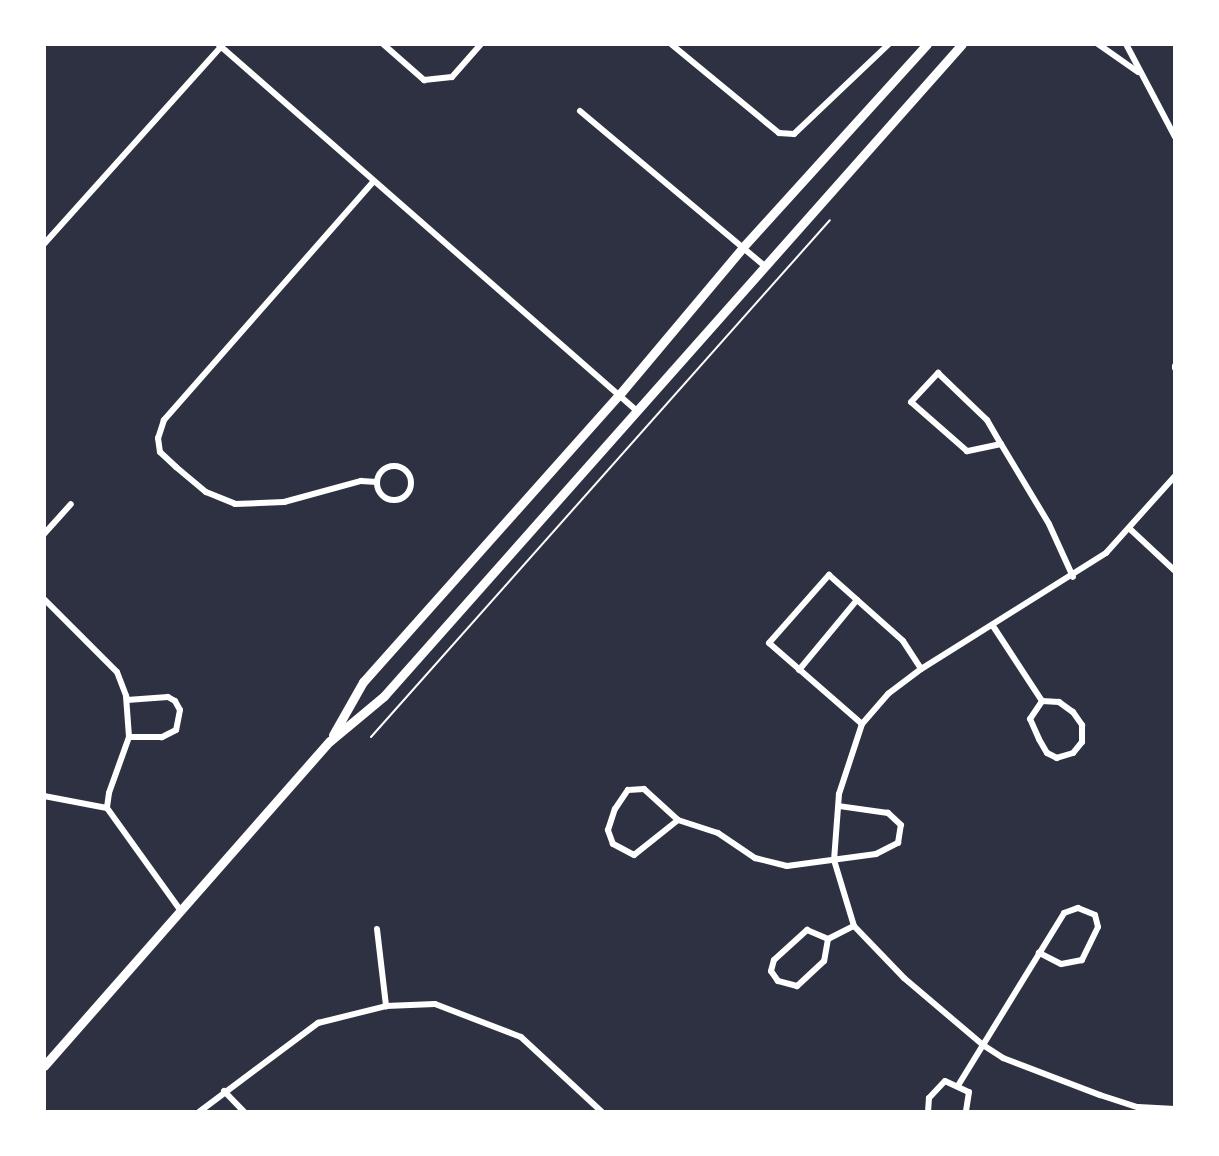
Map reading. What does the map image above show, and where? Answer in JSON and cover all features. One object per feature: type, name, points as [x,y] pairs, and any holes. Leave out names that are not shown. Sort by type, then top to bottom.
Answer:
[{"type":"main road","points":[[330,741],[363,682],[619,395],[743,247],[927,44]]},
{"type":"main road","points":[[44,1066],[330,741],[384,696],[962,44]]},
{"type":"street","points":[[383,44],[424,80],[452,77],[481,44]]},
{"type":"street","points":[[671,44],[779,133],[794,134],[889,44]]},
{"type":"street","points":[[1098,44],[1140,73]]},
{"type":"street","points":[[1126,44],[1175,137]]},
{"type":"street","points":[[44,244],[220,46],[637,411]]},
{"type":"street","points":[[580,111],[765,266]]},
{"type":"street","points":[[373,182],[164,420],[158,438],[160,452],[176,467],[206,492],[235,504],[284,502],[361,481],[377,482]]},
{"type":"street","points":[[1001,444],[967,451],[911,402],[938,373],[987,420],[1049,524],[1073,577]]},
{"type":"street","points":[[394,466],[407,472],[410,486],[404,496],[390,499],[381,493],[377,482],[384,469],[394,466]]},
{"type":"street","points":[[1175,476],[1130,529],[1073,577],[921,669],[888,694],[862,724],[839,806],[834,860],[854,926],[904,978],[983,1045],[1003,1058],[1138,1110],[1175,1109]]},
{"type":"street","points":[[44,534],[71,504]]},
{"type":"street","points":[[1130,529],[1175,571]]},
{"type":"street","points":[[862,724],[769,643],[829,575],[903,641],[921,669]]},
{"type":"street","points":[[44,599],[117,672],[127,700],[129,737],[109,793],[107,808],[181,911]]},
{"type":"street","points":[[799,670],[857,600]]},
{"type":"street","points":[[993,626],[1042,701]]},
{"type":"street","points":[[127,700],[168,697],[175,701],[180,710],[176,730],[162,737],[129,737]]},
{"type":"street","points":[[1042,701],[1059,702],[1073,712],[1082,725],[1082,742],[1073,753],[1057,758],[1047,753],[1030,719],[1042,701]]},
{"type":"street","points":[[678,820],[634,855],[613,844],[608,830],[615,809],[628,790],[644,789],[678,820],[718,833],[755,858],[787,866],[876,854],[898,843],[901,825],[888,813],[839,806]]},
{"type":"street","points":[[44,796],[107,808]]},
{"type":"street","points":[[959,1084],[1039,953],[1064,913],[1078,908],[1095,915],[1098,927],[1082,960],[1061,964],[1039,953]]},
{"type":"street","points":[[828,939],[824,961],[797,986],[778,981],[771,971],[774,960],[807,930],[828,939],[854,926]]},
{"type":"street","points":[[377,929],[386,1006]]},
{"type":"street","points":[[199,1112],[318,1023],[386,1006],[435,1004],[521,1037],[602,1112]]},
{"type":"street","points":[[928,1112],[929,1098],[945,1081],[959,1084],[969,1092],[966,1112]]},
{"type":"street","points":[[224,1091],[244,1112]]},
{"type":"path","points":[[371,737],[830,220]]}]
